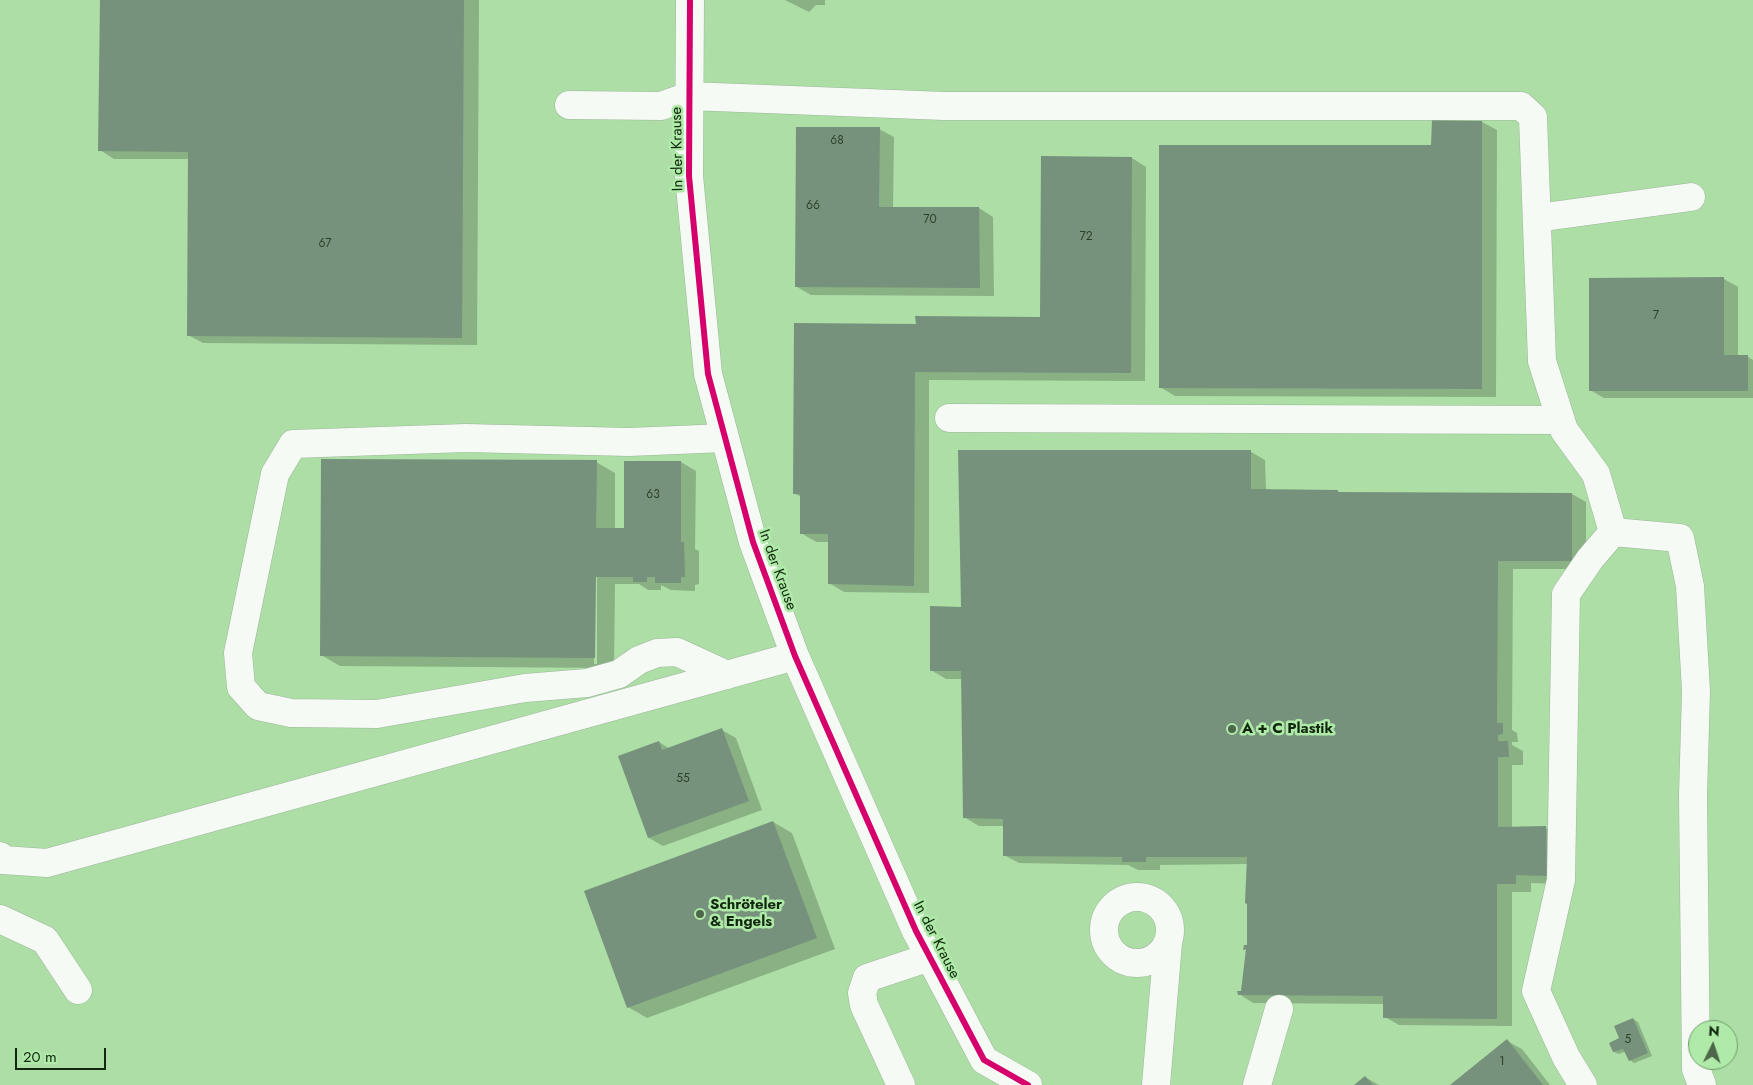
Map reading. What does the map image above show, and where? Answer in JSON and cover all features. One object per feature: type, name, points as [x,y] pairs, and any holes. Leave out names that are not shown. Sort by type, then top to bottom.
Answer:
[{"type":"street","name":"In der Krause","points":[[690,0],[689,176],[708,374],[753,542],[795,656],[912,922],[984,1060],[1028,1085]]},
{"type":"street","points":[[569,105],[662,106],[689,96],[944,106],[1521,106],[1533,117],[1542,361],[1564,430],[1596,474],[1613,532]]},
{"type":"street","points":[[1537,218],[1690,197]]},
{"type":"street","points":[[949,418],[1561,420]]},
{"type":"street","points":[[725,438],[629,442],[466,438],[293,444],[275,474],[238,653],[241,687],[258,706],[291,713],[377,714],[525,688],[587,683],[618,674],[639,660],[657,653],[677,652],[727,675]]},
{"type":"street","points":[[1583,1085],[1566,1057],[1536,992],[1561,880],[1566,594],[1590,559],[1613,532]]},
{"type":"street","points":[[1613,532],[1680,538],[1690,586],[1696,691],[1693,796],[1696,1069],[1702,1085]]},
{"type":"street","points":[[1,860],[47,863],[795,656]]},
{"type":"street","points":[[0,919],[45,940],[78,990]]},
{"type":"street","points":[[1156,1085],[1168,944]]},
{"type":"street","points":[[900,1085],[864,1005],[862,993],[867,978],[930,957]]},
{"type":"street","points":[[1257,1085],[1279,1009]]},
{"type":"shaded area","points":[[0,0],[1753,0],[1753,1085],[0,1085]]},
{"type":"building","points":[[100,0],[464,0],[462,338],[187,336],[188,152],[98,151]]},
{"type":"building","points":[[1432,120],[1482,121],[1482,389],[1159,388],[1159,145],[1431,145]]},
{"type":"building","points":[[796,127],[880,127],[879,207],[979,207],[980,288],[795,287]]},
{"type":"building","points":[[1041,156],[1132,157],[1131,373],[915,372],[914,586],[828,584],[828,534],[800,534],[800,494],[793,494],[794,323],[916,324],[915,316],[1040,317]]},
{"type":"building","points":[[1724,277],[1724,355],[1748,355],[1748,391],[1589,391],[1589,278]]},
{"type":"building","name":"A + C Plastik","points":[[958,450],[1251,450],[1251,489],[1338,490],[1338,492],[1572,493],[1572,561],[1498,561],[1497,723],[1503,723],[1503,734],[1498,735],[1498,741],[1508,741],[1509,757],[1498,757],[1498,827],[1546,826],[1547,876],[1516,875],[1516,884],[1497,884],[1497,1019],[1383,1018],[1383,996],[1238,995],[1237,991],[1241,991],[1246,949],[1243,950],[1244,945],[1247,945],[1247,904],[1245,903],[1247,857],[1146,857],[1146,862],[1122,862],[1122,857],[1003,856],[1003,819],[963,818],[961,671],[930,671],[930,606],[961,607]]},
{"type":"building","points":[[321,459],[597,460],[596,528],[624,528],[624,461],[681,461],[681,542],[684,542],[685,577],[681,577],[681,583],[655,583],[655,577],[647,577],[647,582],[633,582],[633,577],[596,577],[595,658],[320,656]]},
{"type":"building","points":[[722,728],[749,801],[648,838],[618,756],[659,741],[662,750]]},
{"type":"building","name":"Schröteler & Engels","points":[[773,821],[817,938],[627,1008],[584,891]]},
{"type":"building","points":[[1633,1018],[1648,1053],[1629,1061],[1623,1049],[1613,1052],[1609,1043],[1619,1038],[1614,1026]]},
{"type":"building","points":[[1507,1039],[1543,1085],[1450,1085]]},
{"type":"building","points":[[1365,1076],[1373,1085],[1354,1085]]},
{"type":"cycle path","points":[[690,0],[689,176],[708,374],[753,542],[795,656],[916,931],[984,1060],[1028,1085]]},
{"type":"place","name":"A + C Plastik","points":[[1232,729]]},
{"type":"place","name":"Schröteler & Engels","points":[[700,914]]}]
